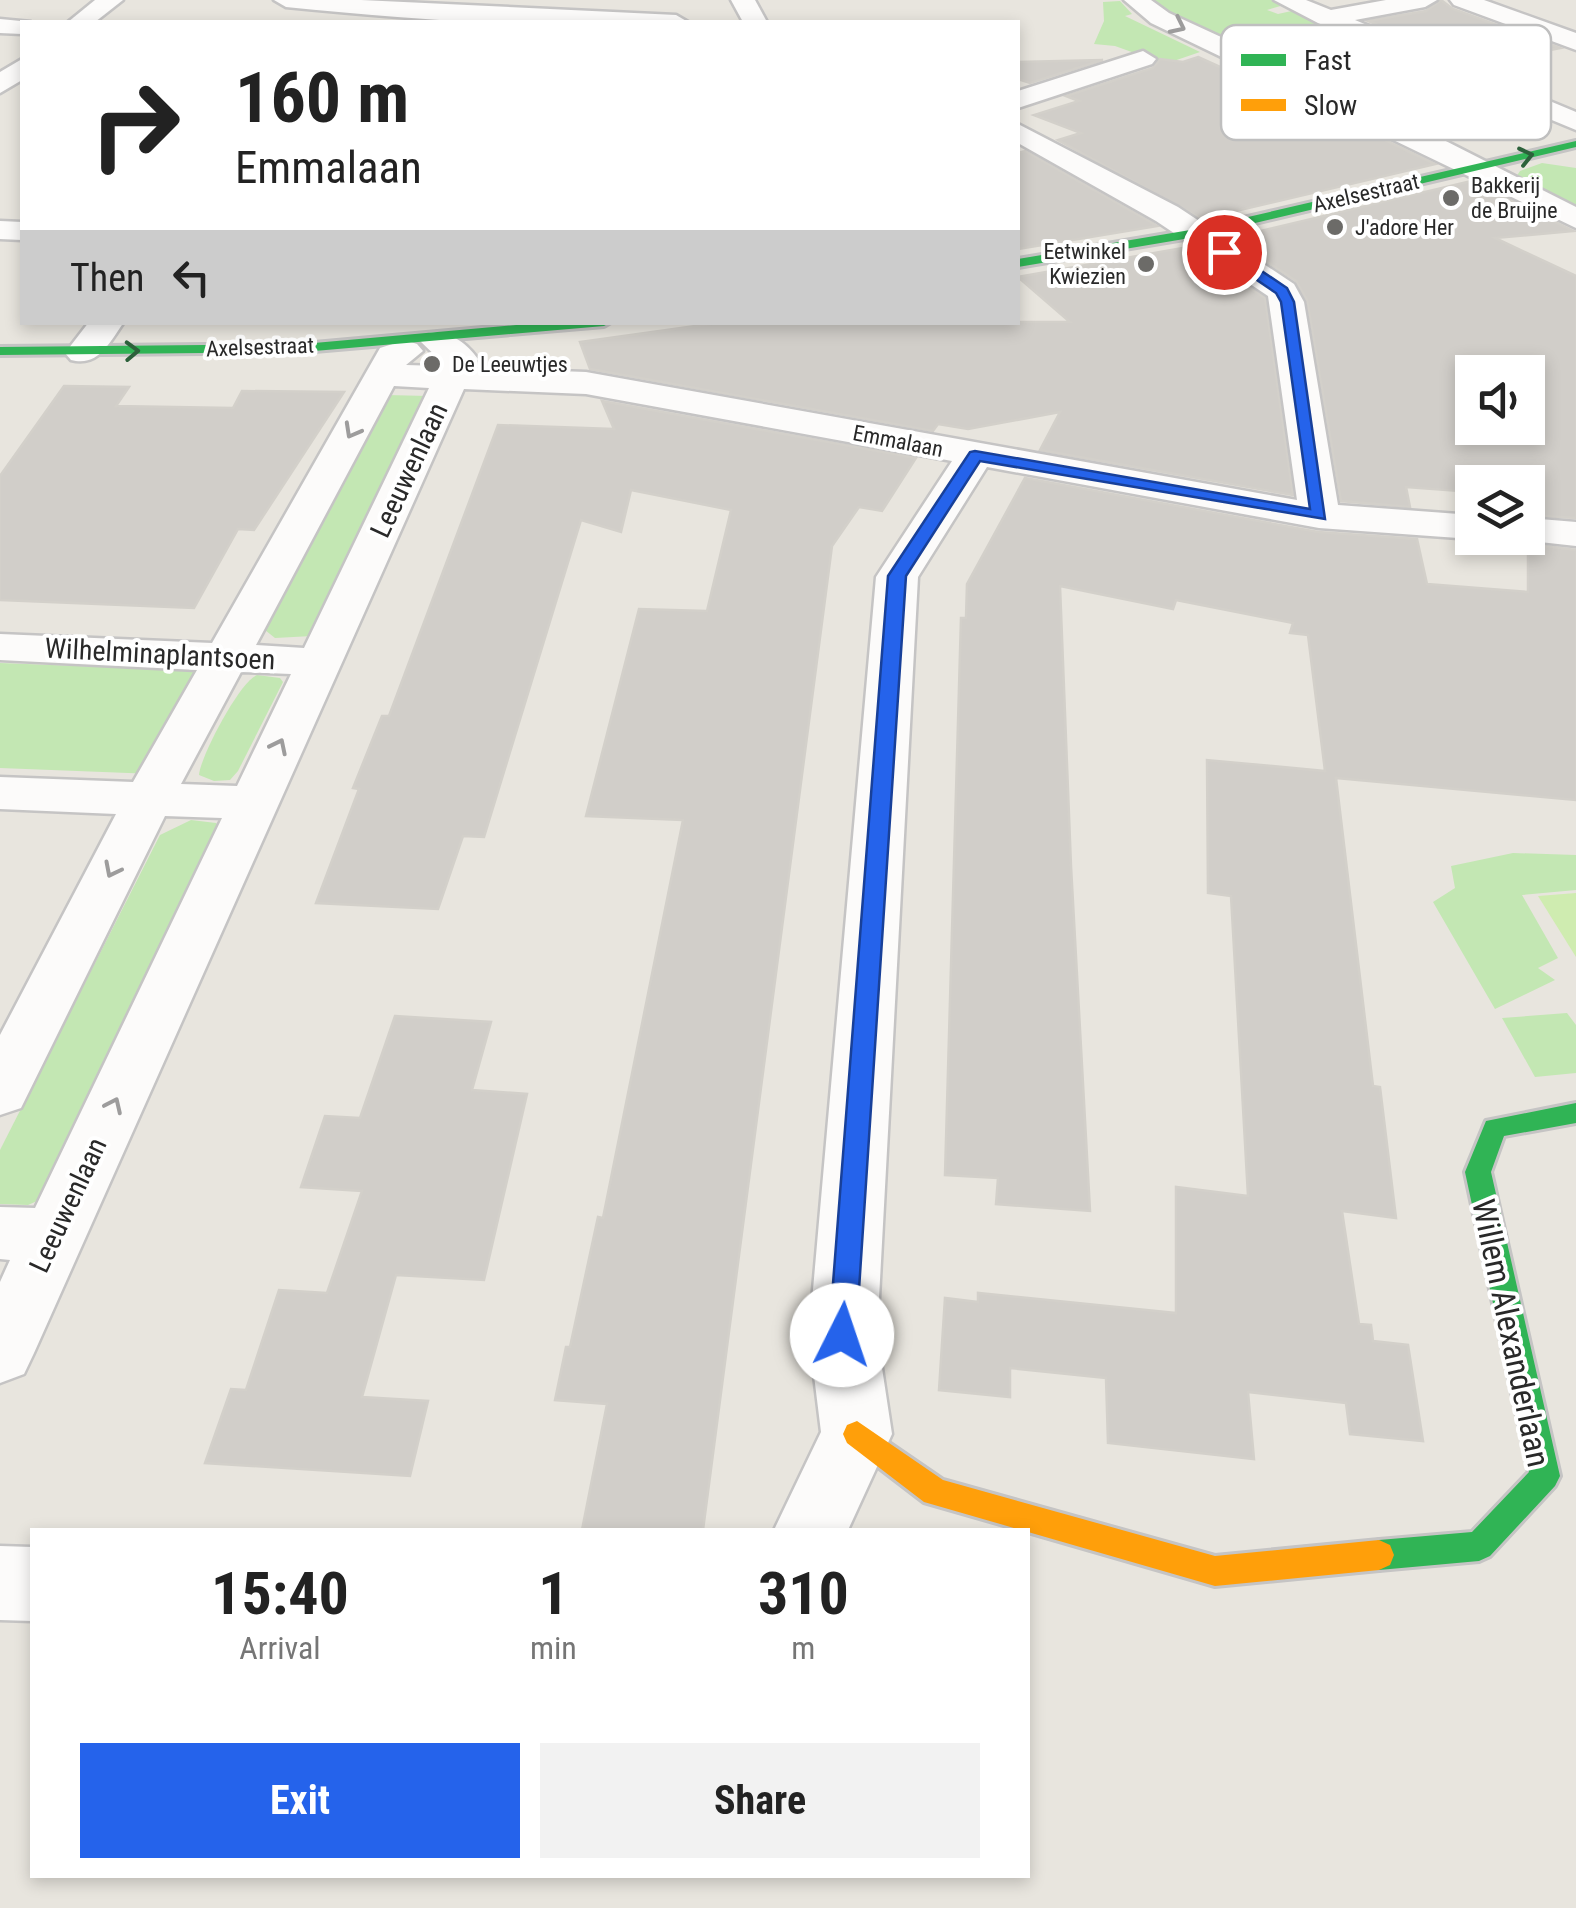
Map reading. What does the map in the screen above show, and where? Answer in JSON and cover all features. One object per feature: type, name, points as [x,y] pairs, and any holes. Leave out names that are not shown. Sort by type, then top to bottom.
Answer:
[{"type":"street","points":[[83,20],[111,0]]},
{"type":"street","points":[[286,0],[375,16],[576,20]]},
{"type":"street","points":[[1136,0],[1175,25],[1221,47]]},
{"type":"street","points":[[1286,0],[1344,25]]},
{"type":"street","points":[[1327,18],[1425,0]]},
{"type":"street","points":[[1462,0],[1530,25]]},
{"type":"street","points":[[1551,33],[1576,42]]},
{"type":"street","points":[[1020,99],[1142,59],[1114,52]]},
{"type":"street","points":[[0,85],[20,69]]},
{"type":"street","points":[[1551,112],[1576,122]]},
{"type":"street","name":"Axelsestraat","points":[[1551,128],[1576,130]]},
{"type":"street","points":[[1020,133],[1186,219],[1282,291],[1288,302],[1320,516]]},
{"type":"street","points":[[1419,140],[1444,152]]},
{"type":"street","name":"Axelsestraat","points":[[1250,196],[1497,140]]},
{"type":"street","name":"Axelsestraat","points":[[1020,240],[1186,219],[1477,168],[1576,144]]},
{"type":"street","name":"Axelsestraat","points":[[1444,152],[1477,168]]},
{"type":"street","points":[[1477,168],[1576,219]]},
{"type":"street","name":"Axelsestraat","points":[[1020,262],[1186,219]]},
{"type":"street","name":"Axelsestraat","points":[[34,327],[98,334],[444,347],[585,325]]},
{"type":"street","name":"Axelsestraat","points":[[0,351],[162,326]]},
{"type":"street","points":[[0,1092],[149,798],[393,356],[444,347]]},
{"type":"street","name":"Emmalaan","points":[[444,347],[586,382],[975,456],[1320,516],[1455,525]]},
{"type":"street","name":"Leeuwenlaan","points":[[0,1353],[27,1234],[252,804],[320,662],[444,347]]},
{"type":"street","points":[[813,1528],[857,1434],[842,1335],[897,576],[975,456]]},
{"type":"street","points":[[1545,531],[1576,534]]},
{"type":"street","name":"Wilhelminaplantsoen","points":[[0,647],[320,662]]},
{"type":"street","points":[[0,792],[252,804]]},
{"type":"street","name":"Willem Alexanderlaan","points":[[857,1434],[936,1492],[1215,1571],[1480,1546],[1545,1476],[1478,1172],[1495,1128],[1576,1113]]},
{"type":"street","points":[[0,1582],[30,1584]]},
{"type":"green space","points":[[1147,0],[1271,0],[1284,5],[1267,10],[1278,14],[1296,10],[1331,25],[1221,25],[1221,41],[1183,24]]},
{"type":"green space","points":[[1120,1],[1132,14],[1125,16],[1200,52],[1165,64],[1115,46],[1094,44],[1104,21],[1103,2]]},
{"type":"green space","points":[[1542,163],[1576,168],[1576,211],[1516,177],[1520,171]]},
{"type":"green space","points":[[387,395],[428,396],[312,636],[275,638],[265,630]]},
{"type":"green space","points":[[0,663],[207,671],[154,774],[0,768]]},
{"type":"green space","points":[[257,675],[280,678],[283,682],[238,771],[230,780],[214,781],[199,775],[222,720]]},
{"type":"green space","points":[[191,820],[216,823],[221,828],[44,1198],[28,1205],[0,1204],[0,1150],[160,835]]},
{"type":"green space","points":[[1513,853],[1576,855],[1576,890],[1522,895],[1558,958],[1538,968],[1555,980],[1495,1009],[1433,902],[1455,888],[1451,866]]},
{"type":"green space","points":[[1576,893],[1576,957],[1538,896]]},
{"type":"green space","points":[[1567,1013],[1576,1025],[1576,1073],[1535,1077],[1502,1018]]},
{"type":"building","points":[[1441,0],[1453,9],[1497,25],[1378,25],[1368,21],[1426,11]]},
{"type":"building","points":[[1198,57],[1221,67],[1221,140],[1385,140],[1435,164],[1202,219],[1058,140],[1081,133],[1034,115],[1079,101],[1066,96],[1153,68],[1160,59],[1183,62]]},
{"type":"building","points":[[1103,60],[1030,83],[1020,80],[1020,62]]},
{"type":"building","points":[[1025,151],[1157,226],[1020,249],[1020,152]]},
{"type":"building","points":[[1471,181],[1573,231],[1495,238],[1576,276],[1576,518],[1545,516],[1545,465],[1455,465],[1455,491],[1406,487],[1410,507],[1341,501],[1307,300],[1296,281],[1231,238]]},
{"type":"building","points":[[1188,247],[1265,298],[1293,495],[1040,450],[1060,412],[968,429],[938,424],[933,431],[590,369],[580,342],[702,325],[1070,322],[1020,277]]},
{"type":"building","points":[[64,386],[129,387],[116,406],[233,408],[242,391],[344,392],[254,530],[238,529],[194,608],[0,600],[0,476]]},
{"type":"building","points":[[602,401],[916,458],[882,511],[859,507],[832,546],[703,1528],[582,1528],[607,1404],[555,1400],[598,1217],[603,1218],[683,820],[586,816],[639,609],[707,611],[731,510],[631,490],[621,532],[581,520],[484,837],[463,836],[438,909],[316,903],[359,789],[353,788],[382,716],[389,716],[498,425],[614,429]]},
{"type":"building","points":[[1025,478],[1318,532],[1417,539],[1427,584],[1528,592],[1528,555],[1545,555],[1545,546],[1576,550],[1576,800],[1336,778],[1373,1086],[1380,1087],[1396,1218],[1342,1211],[1359,1324],[1371,1325],[1373,1341],[1408,1345],[1423,1441],[1350,1434],[1346,1403],[1248,1392],[1254,1459],[1108,1443],[1106,1378],[1010,1368],[1010,1397],[939,1390],[945,1298],[978,1302],[978,1293],[1176,1313],[1176,1187],[1248,1196],[1231,896],[1208,893],[1207,760],[1325,771],[1308,635],[1290,633],[1293,623],[1176,600],[1173,609],[1060,586],[1090,1211],[996,1204],[998,1178],[945,1175],[961,618],[966,618],[967,584]]},
{"type":"building","points":[[395,1016],[491,1022],[472,1090],[527,1094],[484,1280],[396,1275],[362,1397],[428,1401],[410,1476],[205,1463],[231,1389],[246,1390],[279,1290],[327,1293],[362,1191],[301,1187],[325,1116],[360,1118]]},
{"type":"traffic: fast","points":[[1020,263],[1196,233],[1576,144]]},
{"type":"traffic: fast","points":[[0,351],[303,348],[569,325]]},
{"type":"traffic: fast","points":[[1379,1555],[1479,1546],[1545,1476],[1478,1172],[1495,1128],[1576,1113]]},
{"type":"traffic: slow","points":[[857,1434],[935,1492],[1215,1571],[1379,1555]]},
{"type":"place","name":"Bakkerij de Bruijne","points":[[1451,198]]},
{"type":"place","name":"J'adore Her","points":[[1335,227]]},
{"type":"place","name":"Eetwinkel Kwiezien","points":[[1146,264]]},
{"type":"place","name":"De Leeuwtjes","points":[[432,364]]},
{"type":"route","points":[[842,1335],[897,576],[975,456],[1320,516],[1288,302],[1282,291],[1224,252]]}]
